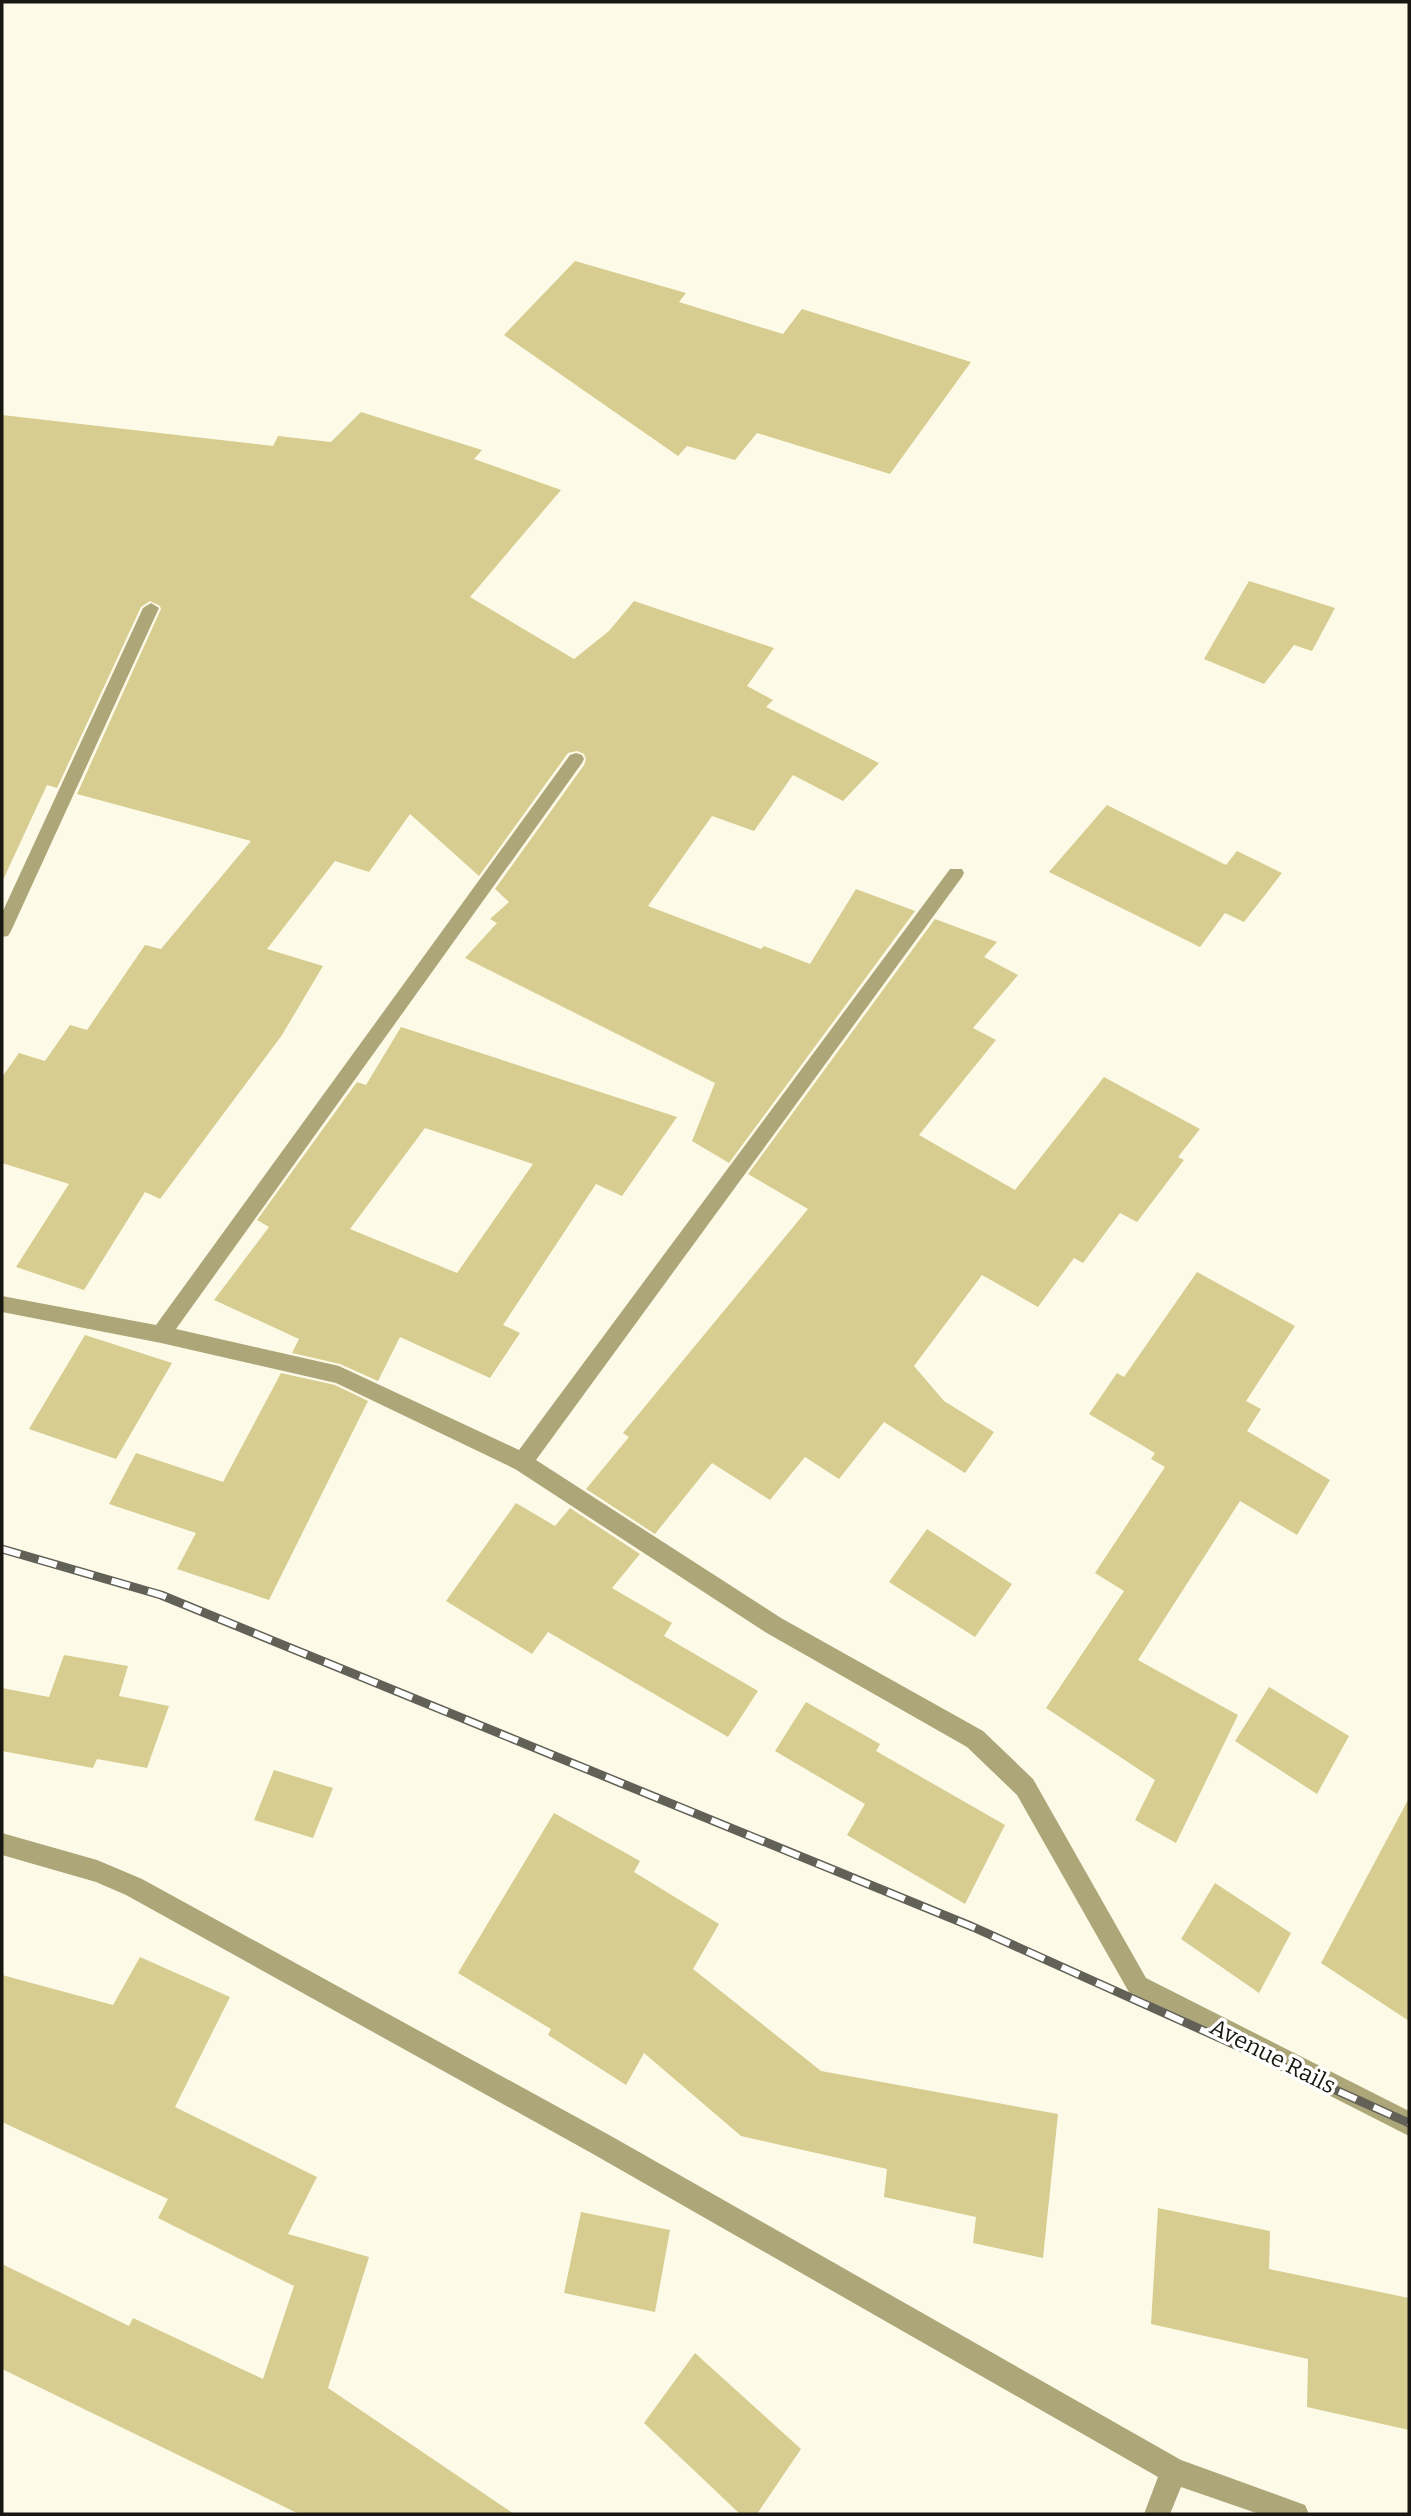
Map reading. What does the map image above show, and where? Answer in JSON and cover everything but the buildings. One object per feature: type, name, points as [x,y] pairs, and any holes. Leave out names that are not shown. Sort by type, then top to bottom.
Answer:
[{"type":"street","points":[[2,931],[151,608]]},
{"type":"street","points":[[161,1334],[576,759]]},
{"type":"street","points":[[2,1304],[161,1334],[339,1375],[522,1462],[956,873]]},
{"type":"street","name":"Avenue Rails","points":[[522,1462],[773,1625],[975,1739],[1025,1787],[1138,1986],[1409,2124]]},
{"type":"street","points":[[2,1844],[97,1871],[134,1887],[602,2145],[1174,2472],[1296,2514]]},
{"type":"street","points":[[1157,2514],[1174,2472]]},
{"type":"railway","points":[[2,1549],[161,1595],[973,1927],[1409,2123]]}]
